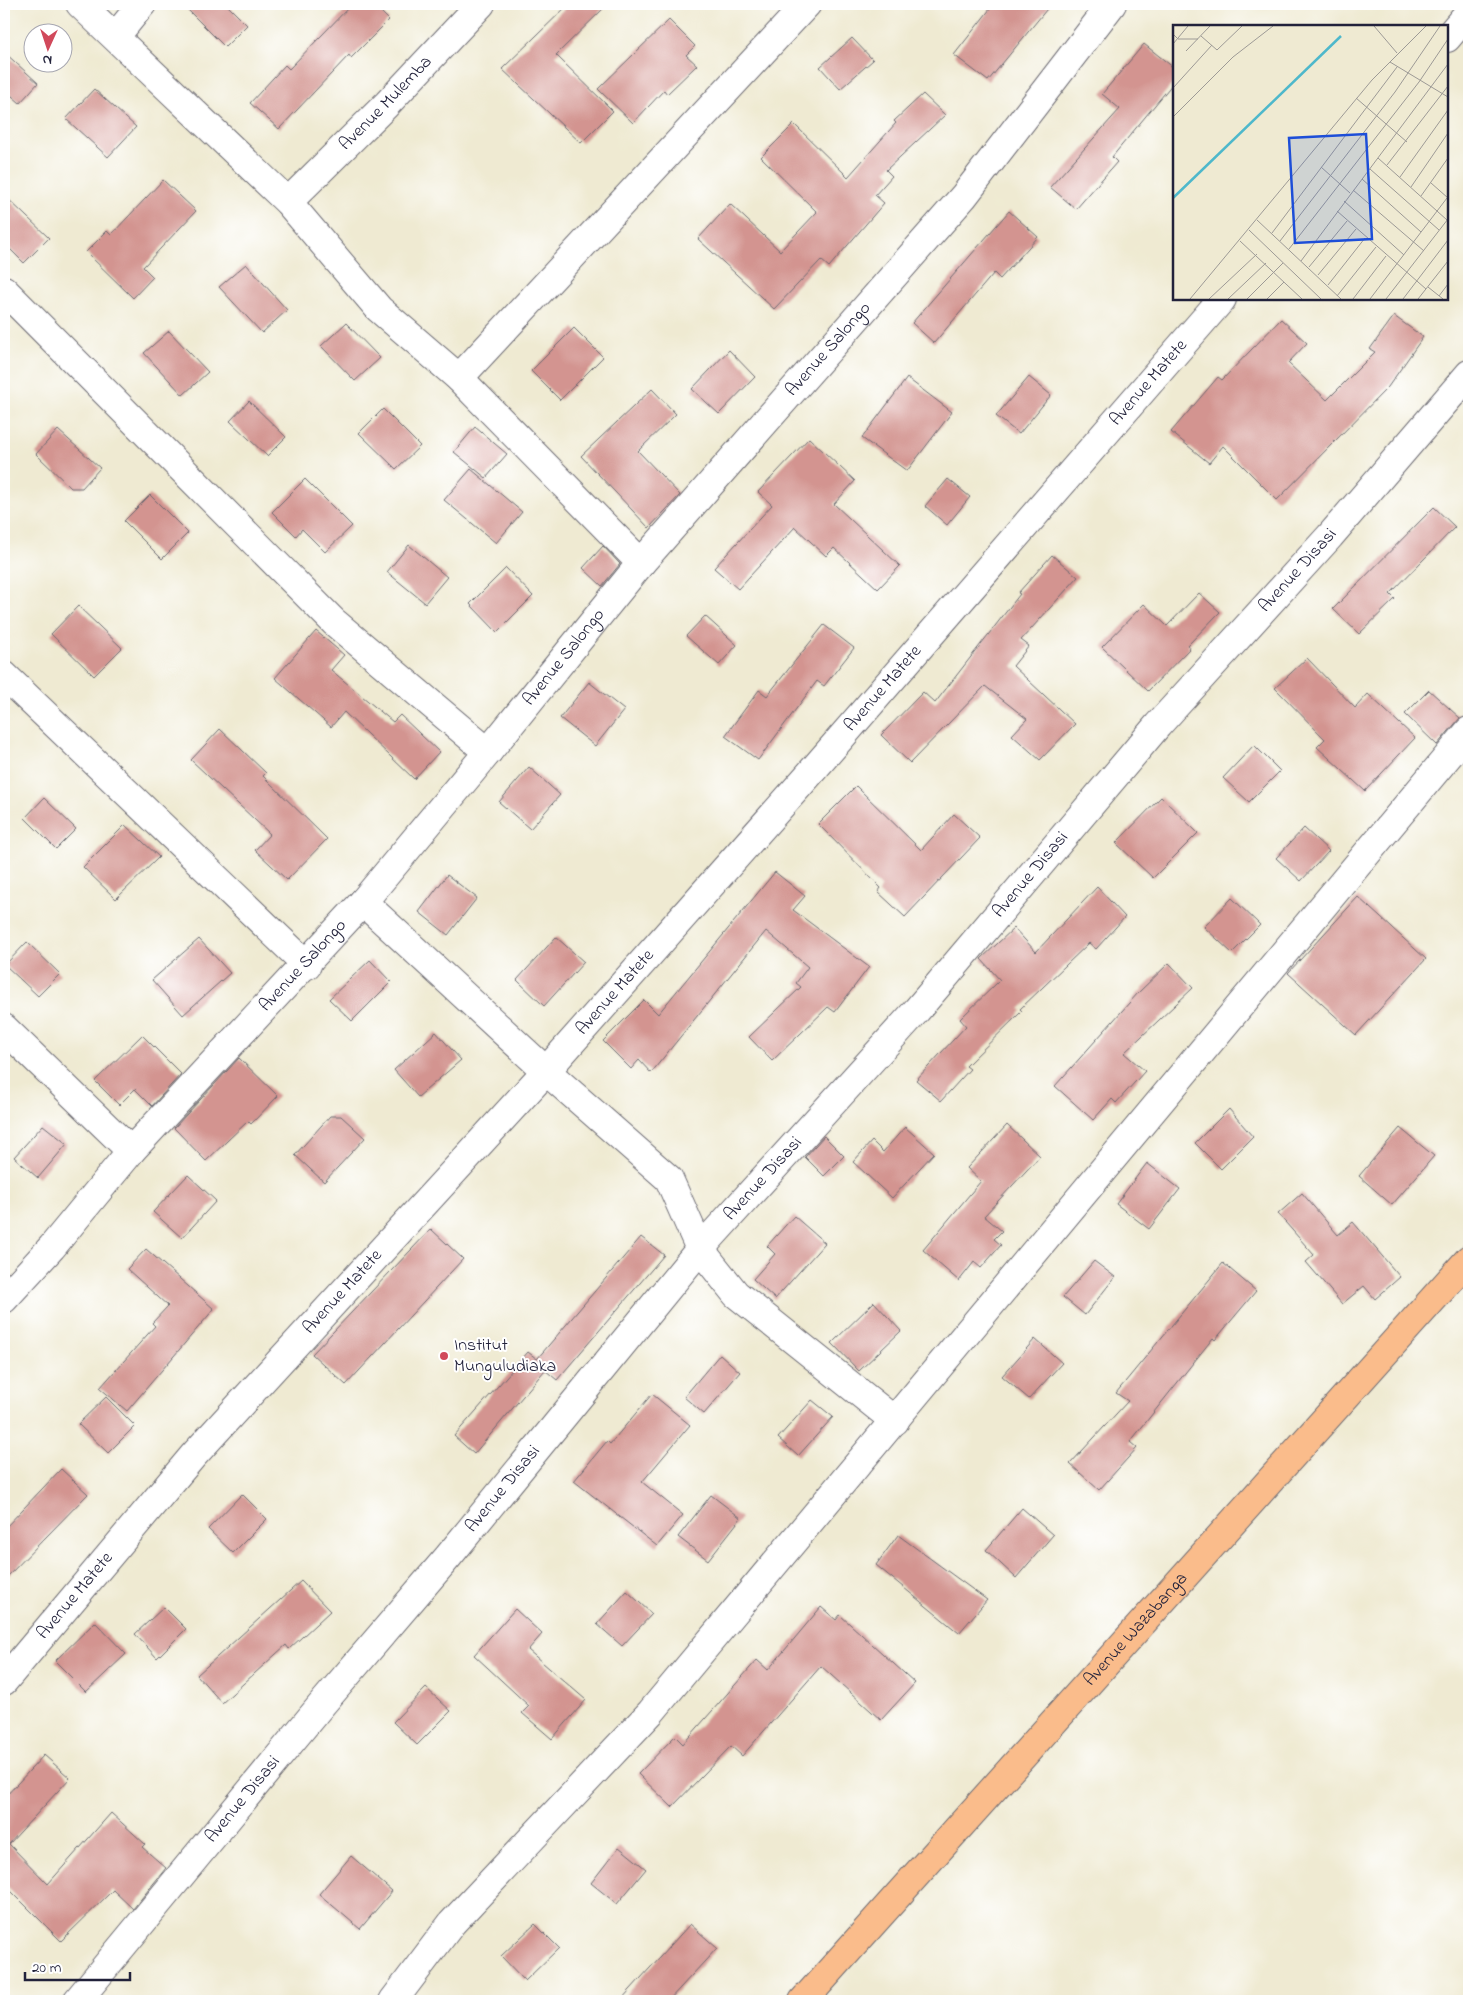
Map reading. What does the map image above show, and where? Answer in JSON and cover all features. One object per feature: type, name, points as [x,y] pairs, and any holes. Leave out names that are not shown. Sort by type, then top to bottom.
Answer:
[{"type":"main road","name":"Avenue Wazabanga","points":[[803,2001],[1469,1259]]},
{"type":"street","points":[[80,4],[116,36],[288,202],[378,309],[460,378],[640,563]]},
{"type":"street","points":[[116,36],[142,4]]},
{"type":"street","name":"Avenue Mulemba","points":[[288,202],[386,105],[481,4]]},
{"type":"street","points":[[460,378],[807,4]]},
{"type":"street","name":"Avenue Salongo","points":[[4,1299],[52,1247],[131,1151],[363,902],[488,752],[640,563],[964,196],[1112,4]]},
{"type":"street","points":[[1448,37],[1469,12]]},
{"type":"street","points":[[4,290],[334,622],[488,752]]},
{"type":"street","name":"Avenue Matete","points":[[4,1681],[193,1456],[546,1071],[820,762],[1221,300]]},
{"type":"street","name":"Avenue Disasi","points":[[77,2001],[323,1704],[448,1557],[700,1249],[918,1010],[1158,725],[1330,536],[1469,374]]},
{"type":"street","points":[[4,676],[307,964]]},
{"type":"street","points":[[392,2001],[452,1923],[652,1712],[1469,731]]},
{"type":"street","points":[[363,902],[546,1071],[670,1179],[700,1249],[736,1294],[895,1421]]},
{"type":"street","points":[[4,1028],[131,1151]]},
{"type":"building","points":[[182,4],[226,4],[247,25],[225,47]]},
{"type":"building","points":[[352,4],[373,4],[389,20],[351,58],[349,55],[279,129],[250,103],[285,65],[289,69]]},
{"type":"building","points":[[569,4],[608,4],[556,55],[613,111],[581,143],[502,69]]},
{"type":"building","points":[[994,4],[1051,4],[988,81],[954,55]]},
{"type":"building","points":[[669,20],[695,46],[686,55],[697,65],[667,94],[664,90],[633,123],[598,89]]},
{"type":"building","points":[[852,38],[873,60],[840,89],[820,67]]},
{"type":"building","points":[[1144,44],[1173,67],[1173,83],[1112,157],[1117,162],[1076,209],[1050,187],[1120,109],[1102,94]]},
{"type":"building","points":[[4,52],[22,68],[22,72],[26,72],[38,83],[20,103],[4,89]]},
{"type":"building","points":[[94,89],[136,127],[108,157],[66,119]]},
{"type":"building","points":[[923,94],[945,115],[886,170],[892,176],[875,195],[884,203],[829,267],[821,260],[774,309],[698,239],[730,204],[780,251],[817,212],[761,157],[794,124],[848,177],[896,123],[894,121]]},
{"type":"building","points":[[163,180],[196,211],[143,267],[153,277],[133,298],[86,252],[107,231],[111,235]]},
{"type":"building","points":[[4,195],[49,238],[24,263],[4,243]]},
{"type":"building","points":[[1009,211],[1038,237],[1000,279],[994,273],[934,343],[912,323]]},
{"type":"building","points":[[246,264],[287,310],[262,333],[219,287]]},
{"type":"building","points":[[1394,316],[1423,337],[1388,387],[1277,500],[1223,446],[1209,463],[1171,432],[1218,377],[1222,380],[1281,319],[1307,343],[1288,363],[1327,400],[1375,352],[1370,349]]},
{"type":"building","points":[[346,323],[380,358],[355,381],[321,346]]},
{"type":"building","points":[[574,328],[603,357],[560,400],[531,371]]},
{"type":"building","points":[[169,331],[208,372],[183,395],[144,353]]},
{"type":"building","points":[[729,350],[755,377],[719,414],[692,389]]},
{"type":"building","points":[[1029,377],[1051,395],[1019,434],[996,416]]},
{"type":"building","points":[[907,378],[952,412],[907,471],[862,438]]},
{"type":"building","points":[[652,389],[676,414],[638,451],[680,495],[649,528],[581,456]]},
{"type":"building","points":[[249,401],[286,437],[267,456],[230,421]]},
{"type":"building","points":[[383,409],[420,446],[396,469],[359,433]]},
{"type":"building","points":[[475,427],[507,454],[486,478],[454,452]]},
{"type":"building","points":[[58,430],[100,468],[82,488],[71,488],[36,454]]},
{"type":"building","points":[[809,438],[855,481],[834,504],[900,566],[878,589],[834,548],[826,556],[795,527],[738,589],[714,568],[772,505],[758,492]]},
{"type":"building","points":[[471,469],[522,512],[496,543],[444,500]]},
{"type":"building","points":[[305,479],[352,526],[325,552],[302,529],[296,536],[272,512]]},
{"type":"building","points":[[948,479],[970,497],[947,525],[925,506]]},
{"type":"building","points":[[150,495],[188,533],[162,559],[124,521]]},
{"type":"building","points":[[1434,507],[1455,527],[1390,594],[1395,599],[1359,634],[1333,609]]},
{"type":"building","points":[[409,545],[447,577],[425,603],[387,572]]},
{"type":"building","points":[[603,546],[620,564],[602,586],[583,568]]},
{"type":"building","points":[[1052,555],[1078,577],[1021,640],[1029,646],[1013,666],[1075,724],[1040,760],[1012,735],[1027,719],[985,686],[910,763],[881,735],[923,692],[935,703],[1020,594],[1018,593]]},
{"type":"building","points":[[506,568],[533,596],[497,632],[470,604]]},
{"type":"building","points":[[1199,593],[1220,612],[1188,645],[1190,648],[1148,691],[1102,647],[1144,604],[1167,626]]},
{"type":"building","points":[[78,606],[122,648],[94,676],[51,634]]},
{"type":"building","points":[[705,616],[737,645],[719,665],[686,636]]},
{"type":"building","points":[[824,625],[854,648],[824,686],[817,681],[758,760],[725,736],[759,690],[767,696]]},
{"type":"building","points":[[316,631],[344,655],[331,670],[393,722],[400,715],[439,752],[414,779],[344,712],[331,727],[275,678]]},
{"type":"building","points":[[1307,658],[1355,708],[1368,694],[1415,738],[1365,791],[1317,747],[1325,739],[1275,688]]},
{"type":"building","points":[[589,682],[624,710],[595,746],[560,718]]},
{"type":"building","points":[[1429,690],[1460,718],[1437,745],[1405,714]]},
{"type":"building","points":[[220,729],[266,773],[263,776],[327,839],[287,880],[255,850],[270,834],[191,760]]},
{"type":"building","points":[[1254,745],[1280,771],[1249,802],[1223,778]]},
{"type":"building","points":[[529,767],[560,795],[530,829],[499,802]]},
{"type":"building","points":[[856,786],[921,850],[954,814],[980,838],[905,917],[878,892],[881,888],[818,824]]},
{"type":"building","points":[[1161,797],[1198,833],[1153,878],[1116,843]]},
{"type":"building","points":[[44,798],[76,829],[56,849],[25,818]]},
{"type":"building","points":[[125,825],[159,857],[116,899],[83,867]]},
{"type":"building","points":[[1304,828],[1329,851],[1301,881],[1276,858]]},
{"type":"building","points":[[775,872],[805,896],[793,910],[869,967],[835,1012],[828,1007],[772,1061],[749,1037],[801,987],[796,983],[808,967],[766,931],[651,1073],[639,1060],[631,1069],[603,1041],[644,1000],[658,1014]]},
{"type":"building","points":[[447,875],[477,898],[448,935],[419,912]]},
{"type":"building","points":[[1097,887],[1125,917],[1096,949],[1089,943],[1020,1009],[1022,1011],[966,1066],[970,1069],[941,1101],[916,1080],[966,1026],[960,1019],[1000,980],[981,959],[1014,928],[1036,952]]},
{"type":"building","points":[[1358,897],[1426,959],[1356,1035],[1288,973]]},
{"type":"building","points":[[1232,898],[1260,925],[1232,953],[1204,927]]},
{"type":"building","points":[[556,937],[584,962],[544,1006],[517,980]]},
{"type":"building","points":[[199,939],[230,973],[183,1015],[152,980]]},
{"type":"building","points":[[27,942],[60,974],[38,996],[5,965]]},
{"type":"building","points":[[370,960],[391,982],[352,1021],[329,999]]},
{"type":"building","points":[[1169,963],[1193,988],[1124,1053],[1145,1071],[1116,1103],[1112,1099],[1093,1120],[1055,1086],[1138,993]]},
{"type":"building","points":[[436,1032],[461,1060],[418,1097],[394,1070]]},
{"type":"building","points":[[142,1035],[181,1074],[152,1106],[135,1089],[119,1105],[95,1081]]},
{"type":"building","points":[[239,1058],[278,1096],[251,1124],[248,1121],[206,1161],[174,1128]]},
{"type":"building","points":[[1229,1109],[1253,1137],[1221,1169],[1195,1143]]},
{"type":"building","points":[[330,1116],[341,1116],[365,1138],[324,1182],[295,1155]]},
{"type":"building","points":[[43,1125],[67,1144],[38,1178],[14,1157]]},
{"type":"building","points":[[1007,1125],[1040,1156],[984,1216],[1002,1231],[994,1239],[1001,1245],[981,1268],[974,1262],[959,1281],[923,1250],[981,1181],[967,1168]]},
{"type":"building","points":[[905,1127],[934,1153],[892,1198],[853,1162],[872,1141],[883,1152]]},
{"type":"building","points":[[1400,1128],[1434,1156],[1392,1205],[1359,1176]]},
{"type":"building","points":[[824,1136],[844,1156],[824,1176],[805,1157]]},
{"type":"building","points":[[1147,1163],[1180,1189],[1149,1229],[1116,1204]]},
{"type":"building","points":[[188,1175],[216,1201],[182,1238],[153,1212]]},
{"type":"building","points":[[1302,1193],[1338,1235],[1353,1222],[1400,1277],[1375,1299],[1364,1286],[1342,1304],[1306,1262],[1314,1255],[1278,1214]]},
{"type":"building","points":[[794,1216],[825,1243],[775,1299],[753,1279],[775,1254],[767,1246]]},
{"type":"building","points":[[431,1229],[463,1259],[346,1385],[312,1354]]},
{"type":"building","points":[[641,1237],[664,1255],[557,1380],[545,1370],[474,1454],[454,1436],[528,1352],[537,1359]]},
{"type":"building","points":[[146,1249],[214,1309],[127,1411],[100,1388],[155,1326],[152,1323],[168,1306],[127,1269]]},
{"type":"building","points":[[1094,1261],[1115,1277],[1085,1315],[1063,1297]]},
{"type":"building","points":[[1223,1263],[1256,1291],[1215,1340],[1213,1338],[1130,1442],[1137,1448],[1099,1490],[1070,1464],[1128,1401],[1116,1393]]},
{"type":"building","points":[[874,1302],[901,1331],[859,1371],[832,1343]]},
{"type":"building","points":[[1035,1339],[1062,1363],[1029,1399],[1002,1376]]},
{"type":"building","points":[[720,1354],[740,1372],[704,1414],[684,1397]]},
{"type":"building","points":[[652,1394],[690,1425],[642,1482],[683,1515],[657,1546],[574,1481],[607,1441],[610,1444]]},
{"type":"building","points":[[106,1397],[135,1426],[108,1453],[78,1424]]},
{"type":"building","points":[[812,1400],[833,1417],[798,1456],[778,1438]]},
{"type":"building","points":[[61,1469],[88,1494],[4,1580],[4,1529]]},
{"type":"building","points":[[242,1494],[267,1519],[233,1553],[208,1529]]},
{"type":"building","points":[[711,1495],[741,1518],[708,1560],[678,1537]]},
{"type":"building","points":[[1022,1508],[1053,1535],[1016,1578],[986,1550]]},
{"type":"building","points":[[898,1535],[987,1600],[959,1633],[876,1565]]},
{"type":"building","points":[[301,1581],[330,1611],[289,1649],[286,1645],[222,1703],[197,1675]]},
{"type":"building","points":[[627,1591],[652,1614],[622,1646],[597,1624]]},
{"type":"building","points":[[164,1607],[186,1629],[157,1658],[135,1634]]},
{"type":"building","points":[[821,1607],[836,1620],[840,1615],[915,1683],[881,1720],[821,1666],[742,1756],[731,1746],[672,1807],[638,1774],[675,1736],[683,1744],[757,1660],[768,1670]]},
{"type":"building","points":[[515,1609],[542,1634],[528,1650],[586,1700],[552,1739],[522,1713],[529,1706],[474,1655]]},
{"type":"building","points":[[95,1622],[126,1654],[86,1692],[55,1661]]},
{"type":"building","points":[[426,1688],[451,1711],[417,1745],[393,1722]]},
{"type":"building","points":[[44,1755],[70,1778],[9,1844],[48,1884],[111,1813],[145,1844],[142,1847],[166,1868],[133,1909],[113,1890],[61,1941],[4,1884],[4,1798]]},
{"type":"building","points":[[619,1847],[646,1869],[617,1904],[591,1883]]},
{"type":"building","points":[[351,1856],[392,1891],[360,1929],[319,1894]]},
{"type":"building","points":[[535,1924],[559,1948],[525,1981],[501,1956]]},
{"type":"building","points":[[690,1924],[717,1948],[668,2001],[620,2001]]},
{"type":"place","name":"Institut Munguludiaka","points":[[444,1356]]}]
